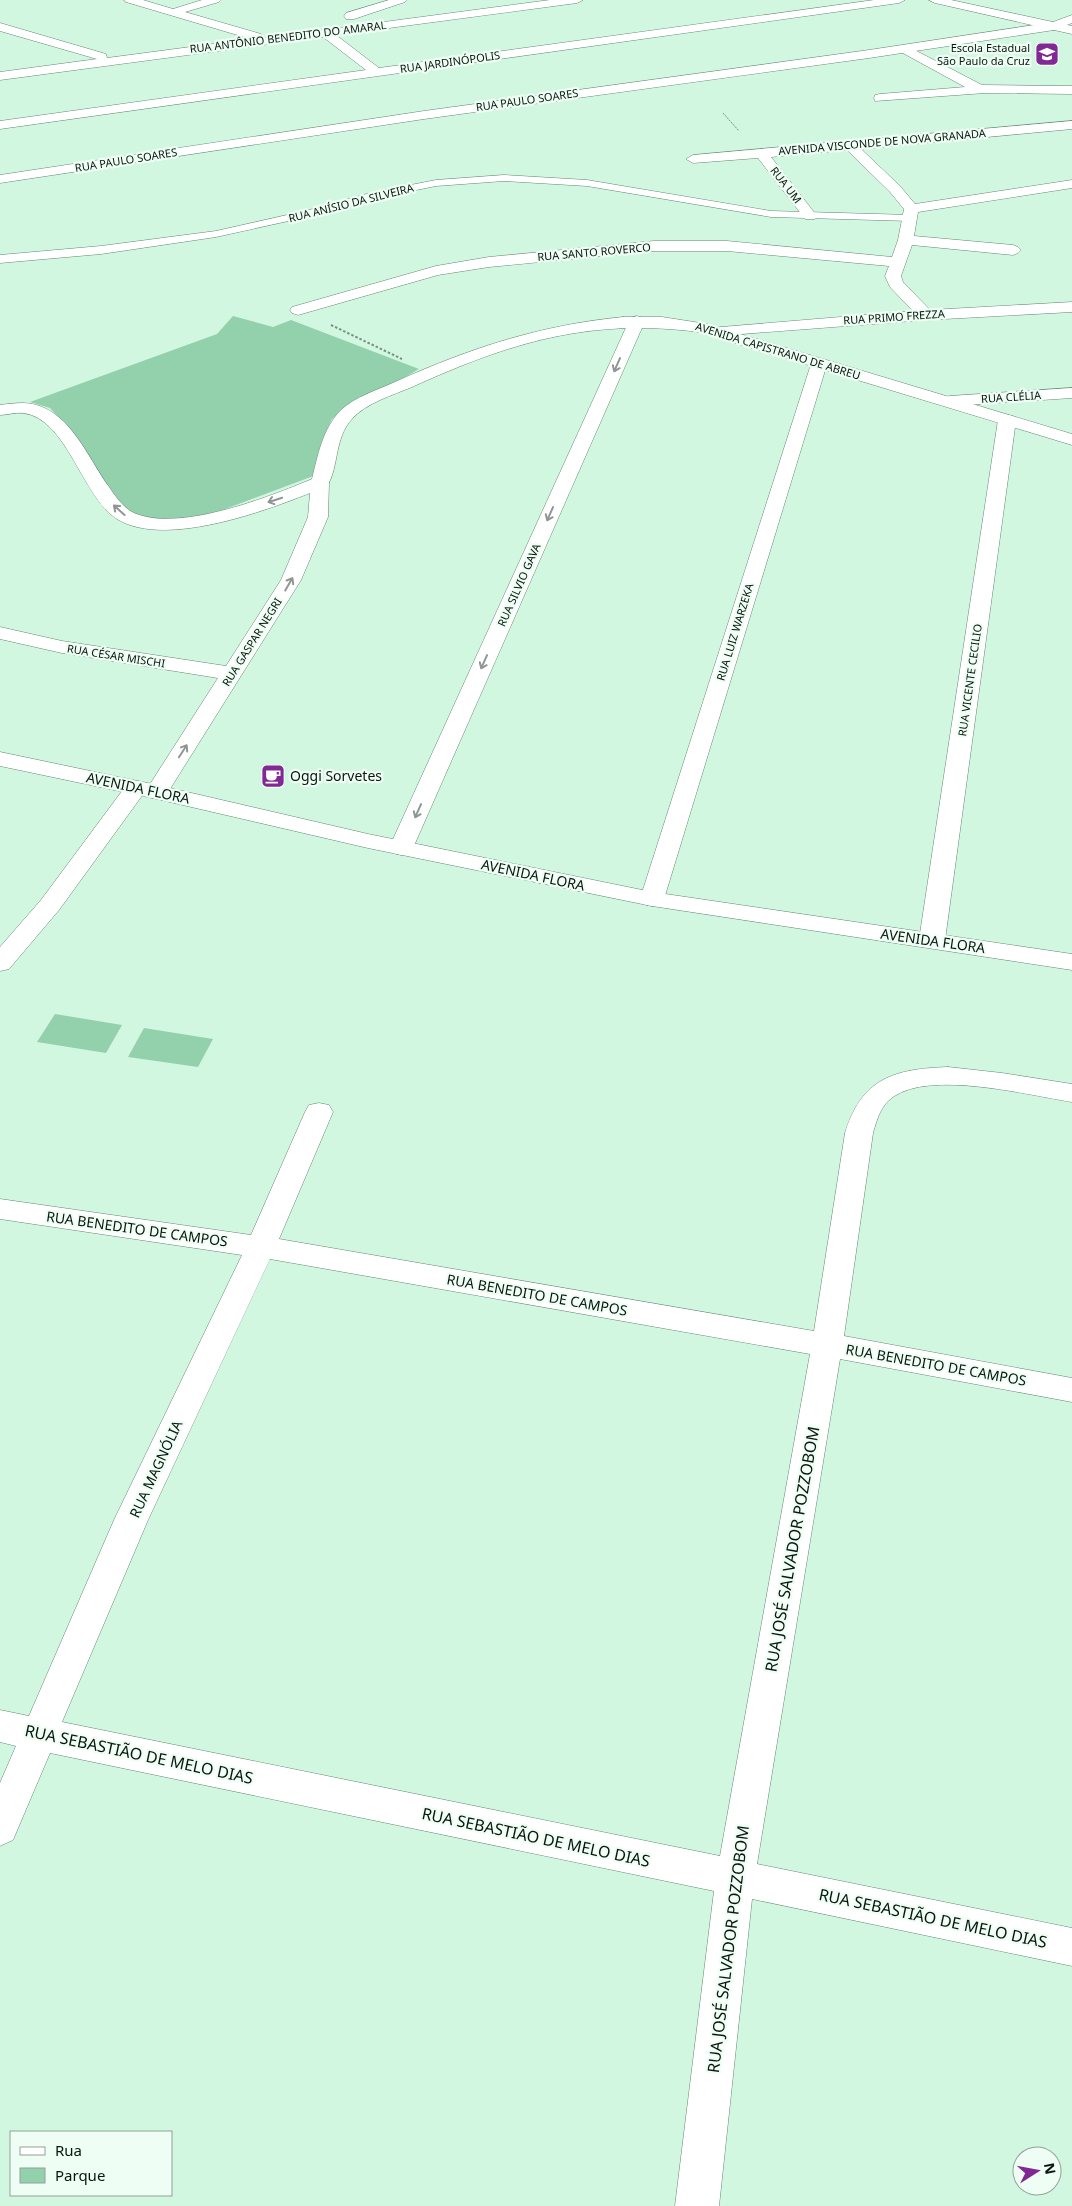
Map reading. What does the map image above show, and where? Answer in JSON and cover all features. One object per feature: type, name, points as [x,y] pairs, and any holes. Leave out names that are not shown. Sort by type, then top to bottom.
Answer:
[{"type":"street","points":[[130,0],[266,39]]},
{"type":"street","points":[[174,12],[215,0]]},
{"type":"street","points":[[286,37],[401,0]]},
{"type":"street","name":"RUA ANTÔNIO BENEDITO DO AMARAL","points":[[0,76],[266,39],[577,0]]},
{"type":"street","name":"RUA JARDINÓPOLIS","points":[[0,125],[900,0]]},
{"type":"street","points":[[941,0],[1072,30]]},
{"type":"street","points":[[1054,26],[1072,19]]},
{"type":"street","name":"RUA PAULO SOARES","points":[[0,179],[424,114],[905,49],[1054,26]]},
{"type":"street","points":[[0,27],[112,60]]},
{"type":"street","points":[[324,32],[376,72]]},
{"type":"street","points":[[905,49],[981,90]]},
{"type":"street","points":[[880,98],[981,90],[1072,90]]},
{"type":"street","name":"AVENIDA VISCONDE DE NOVA GRANADA","points":[[693,159],[1072,125]]},
{"type":"street","points":[[850,146],[896,189],[911,213],[906,240],[896,262],[893,279],[926,315]]},
{"type":"street","name":"RUA UM","points":[[761,154],[810,216]]},
{"type":"street","points":[[911,213],[1072,184]]},
{"type":"street","points":[[906,240],[1013,250]]},
{"type":"street","name":"RUA SANTO ROVERCO","points":[[298,310],[436,271],[506,260],[654,246],[727,246],[896,262]]},
{"type":"street","name":"RUA PRIMO FREZZA","points":[[715,331],[926,315],[1072,307]]},
{"type":"street","name":"AVENIDA CAPISTRANO DE ABREU","points":[[320,482],[332,437],[346,414],[430,372],[511,342],[550,330],[637,321],[672,322],[715,331],[819,364],[950,401],[1072,440]]},
{"type":"street","name":"RUA SILVIO GAVA","points":[[401,848],[637,321]]},
{"type":"street","name":"RUA LUIZ WARZEKA","points":[[652,900],[819,364]]},
{"type":"street","name":"RUA CLÉLIA","points":[[950,401],[1072,393]]},
{"type":"street","points":[[0,410],[20,407],[40,412],[66,434],[108,498],[124,515],[146,523],[165,525],[192,523],[256,506],[296,493],[320,482]]},
{"type":"street","name":"RUA VICENTE CECILIO","points":[[932,940],[1008,420]]},
{"type":"street","name":"RUA GASPAR NEGRI","points":[[0,963],[147,790],[233,674],[291,580],[318,517],[320,482]]},
{"type":"street","name":"RUA CÉSAR MISCHI","points":[[0,633],[62,647],[233,674]]},
{"type":"street","name":"AVENIDA FLORA","points":[[0,759],[147,790],[401,848],[652,900],[1072,962]]},
{"type":"street","name":"RUA JOSÉ SALVADOR POZZOBOM","points":[[697,2206],[735,1878],[827,1345],[859,1132],[866,1111],[874,1099],[885,1089],[903,1080],[924,1076],[945,1076],[1072,1094]]},
{"type":"street","name":"RUA MAGNÓLIA","points":[[0,1828],[38,1734],[131,1520],[261,1247],[319,1112]]},
{"type":"street","name":"RUA BENEDITO DE CAMPOS","points":[[0,1209],[261,1247],[827,1345],[1072,1390]]},
{"type":"street","name":"RUA SEBASTIÃO DE MELO DIAS","points":[[0,1726],[1072,1947]]},
{"type":"lane","name":"RUA ANÍSIO DA SILVEIRA","points":[[0,259],[101,250],[216,234],[311,213],[370,196],[436,183],[485,178],[558,180],[587,183],[750,212],[810,216],[911,213]]},
{"type":"path","points":[[298,310],[430,372]]},
{"type":"green space","points":[[233,316],[273,327],[291,320],[419,369],[383,390],[345,408],[332,419],[324,436],[316,475],[204,517],[165,521],[133,514],[119,504],[61,420],[50,408],[30,402],[217,334]]},
{"type":"green space","points":[[55,1014],[122,1025],[106,1053],[37,1042]]},
{"type":"green space","points":[[144,1028],[213,1039],[198,1067],[128,1057]]},
{"type":"place","name":"Escola Estadual São Paulo da Cruz","points":[[1047,54]]},
{"type":"place","name":"Oggi Sorvetes","points":[[273,776]]}]
